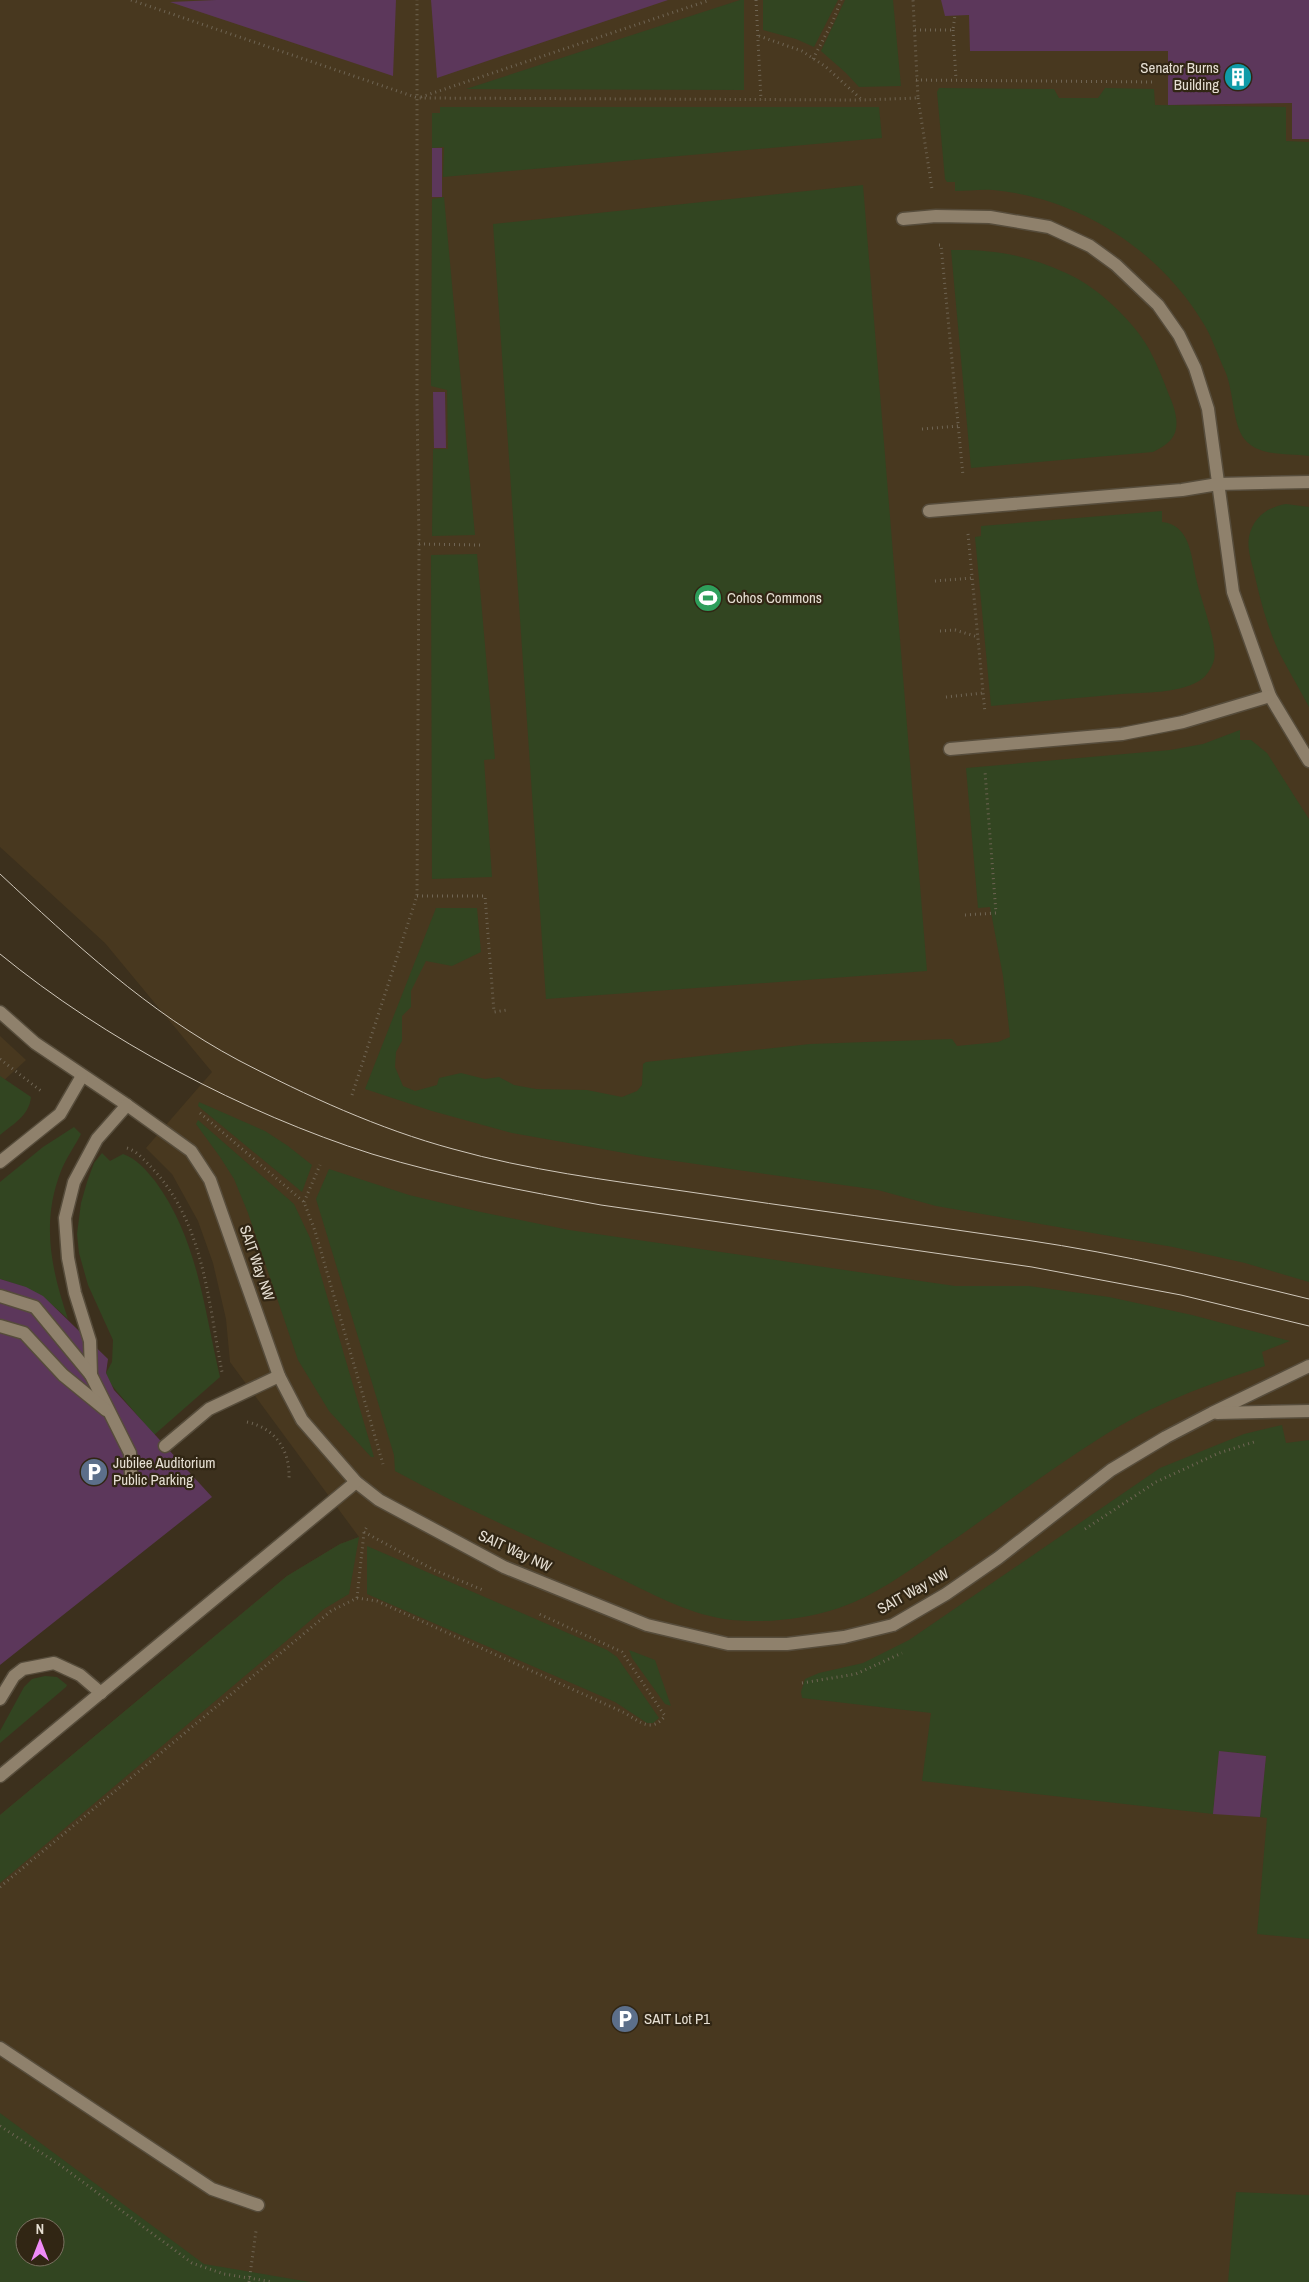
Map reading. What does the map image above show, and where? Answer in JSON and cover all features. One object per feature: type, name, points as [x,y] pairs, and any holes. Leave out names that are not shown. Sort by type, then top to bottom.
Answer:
[{"type":"street","points":[[903,219],[936,216],[990,216],[1049,227],[1090,246],[1116,265],[1158,305],[1178,334],[1195,368],[1208,409],[1233,592],[1270,696],[1309,761]]},
{"type":"street","points":[[929,511],[1182,490],[1218,484],[1309,482]]},
{"type":"street","points":[[950,749],[1122,734],[1183,722],[1270,696]]},
{"type":"street","name":"SAIT Way NW","points":[[3,1019],[191,1151],[210,1180],[279,1376],[302,1420],[356,1482],[379,1500],[504,1567],[647,1625],[728,1644],[787,1644],[844,1637],[892,1625],[946,1594],[998,1558],[1111,1470],[1166,1437],[1309,1366]]},
{"type":"street","points":[[0,1162],[60,1114],[82,1076]]},
{"type":"street","points":[[91,1374],[90,1341],[69,1267],[65,1218],[74,1182],[97,1139],[127,1105]]},
{"type":"street","points":[[0,1296],[35,1307],[91,1374],[130,1453],[131,1474]]},
{"type":"street","points":[[0,1326],[24,1333],[62,1375],[110,1413]]},
{"type":"street","points":[[165,1446],[209,1409],[279,1376]]},
{"type":"street","points":[[1212,1413],[1309,1411]]},
{"type":"street","points":[[0,1776],[356,1482]]},
{"type":"street","points":[[0,1698],[14,1676],[23,1669],[54,1663],[80,1675],[101,1693]]},
{"type":"street","points":[[0,2048],[212,2189],[258,2205]]},
{"type":"path","points":[[131,0],[418,98],[761,100],[918,98]]},
{"type":"path","points":[[352,1095],[417,896],[419,544],[416,403],[418,0]]},
{"type":"path","points":[[418,98],[710,0]]},
{"type":"path","points":[[756,0],[761,100]]},
{"type":"path","points":[[813,59],[841,0]]},
{"type":"path","points":[[914,0],[916,80],[930,177]]},
{"type":"path","points":[[955,15],[953,30],[956,79]]},
{"type":"path","points":[[915,30],[953,30]]},
{"type":"path","points":[[759,36],[802,51],[826,68],[862,100]]},
{"type":"path","points":[[916,80],[1152,82]]},
{"type":"path","points":[[941,245],[963,476]]},
{"type":"path","points":[[922,429],[958,426]]},
{"type":"path","points":[[967,525],[985,713]]},
{"type":"path","points":[[419,544],[481,545]]},
{"type":"path","points":[[936,581],[972,578]]},
{"type":"path","points":[[940,631],[955,630],[978,637]]},
{"type":"path","points":[[946,697],[984,693]]},
{"type":"path","points":[[965,915],[996,912],[984,764]]},
{"type":"path","points":[[417,896],[485,896],[494,1012],[508,1010]]},
{"type":"path","points":[[0,1059],[47,1095]]},
{"type":"path","points":[[200,1113],[304,1202],[315,1231],[383,1464]]},
{"type":"path","points":[[123,1147],[136,1152],[170,1190],[192,1232],[210,1296],[222,1372]]},
{"type":"path","points":[[304,1202],[320,1165]]},
{"type":"path","points":[[245,1422],[261,1425],[278,1439],[290,1463],[289,1478]]},
{"type":"path","points":[[357,1598],[364,1532],[368,1525]]},
{"type":"path","points":[[364,1532],[434,1570],[490,1593]]},
{"type":"path","points":[[0,1887],[331,1611],[357,1598],[377,1601],[625,1713],[645,1724],[654,1725],[660,1722],[665,1716],[622,1652],[535,1612]]},
{"type":"path","points":[[0,2126],[60,2165],[192,2263],[249,2280],[273,2282]]},
{"type":"path","points":[[249,2280],[258,2205]]},
{"type":"shaded area","points":[[0,0],[1309,0],[1309,2282],[0,2282],[0,1815],[287,1576],[340,1544],[359,1537],[230,1362],[226,1319],[213,1263],[198,1221],[172,1174],[146,1148],[212,1072],[105,943],[0,847]]},
{"type":"shaded area","points":[[0,1036],[26,1060],[0,1084]]},
{"type":"green space","points":[[744,0],[744,90],[466,89]]},
{"type":"green space","points":[[763,0],[838,0],[814,47],[796,39],[763,30]]},
{"type":"green space","points":[[845,0],[893,0],[901,86],[859,87],[821,51]]},
{"type":"green space","points":[[939,88],[1054,89],[1059,98],[1098,98],[1105,88],[1154,89],[1155,105],[1286,107],[1286,141],[1309,142],[1309,456],[1276,454],[1261,450],[1253,447],[1242,436],[1238,428],[1228,379],[1205,326],[1187,299],[1166,274],[1142,252],[1115,233],[1087,217],[1057,204],[1025,195],[993,190],[955,191],[955,182],[947,182],[945,179],[937,92]]},
{"type":"green space","points":[[440,107],[879,107],[882,138],[443,177],[444,147],[432,148],[432,113],[440,113]]},
{"type":"green space","name":"Cohos Commons","points":[[863,185],[927,971],[546,999],[493,224]]},
{"type":"green space","points":[[444,197],[475,535],[432,536],[433,449],[448,449],[447,390],[431,386],[432,199]]},
{"type":"green space","points":[[951,250],[1010,254],[1052,267],[1078,279],[1113,305],[1142,338],[1160,372],[1176,415],[1176,430],[1170,440],[1153,452],[971,468]]},
{"type":"green space","points":[[1279,505],[1309,507],[1309,707],[1272,636],[1249,550],[1251,530],[1262,514]]},
{"type":"green space","points":[[1162,511],[1162,522],[1171,524],[1178,529],[1188,542],[1215,652],[1214,660],[1206,675],[1190,685],[1171,690],[991,706],[975,537],[981,536],[981,526]]},
{"type":"green space","points":[[477,554],[495,759],[484,760],[492,877],[432,879],[431,555]]},
{"type":"green space","points":[[1240,730],[1240,740],[1251,740],[1267,753],[1309,819],[1309,1282],[1245,1263],[1173,1247],[936,1206],[878,1190],[647,1157],[512,1133],[432,1111],[365,1089],[436,908],[477,908],[481,952],[452,966],[426,961],[411,991],[411,1007],[402,1016],[402,1041],[396,1052],[395,1067],[403,1086],[415,1091],[437,1085],[439,1078],[461,1073],[485,1079],[499,1077],[514,1085],[536,1089],[587,1090],[622,1097],[637,1091],[642,1085],[643,1064],[646,1062],[810,1044],[952,1039],[957,1046],[998,1042],[1010,1037],[1003,976],[990,907],[978,908],[966,768],[1170,750],[1203,744]]},
{"type":"green space","points":[[0,1076],[31,1097],[30,1104],[24,1114],[0,1135]]},
{"type":"green space","points":[[199,1102],[265,1131],[312,1165],[302,1192],[198,1106]]},
{"type":"green space","points":[[198,1120],[294,1204],[310,1238],[374,1457],[371,1457],[329,1411],[298,1360],[248,1213],[234,1179],[196,1124]]},
{"type":"green space","points":[[74,1127],[81,1134],[61,1171],[51,1209],[50,1227],[53,1264],[68,1319],[37,1294],[0,1279],[0,1182],[43,1147]]},
{"type":"green space","points":[[102,1153],[110,1161],[123,1154],[137,1162],[155,1181],[169,1203],[181,1227],[198,1275],[220,1377],[154,1435],[109,1382],[106,1373],[112,1362],[113,1340],[88,1285],[79,1253],[77,1234],[81,1203],[94,1163]]},
{"type":"green space","points":[[329,1169],[409,1195],[569,1230],[955,1286],[1029,1286],[1109,1297],[1192,1315],[1290,1341],[1262,1352],[1265,1366],[1180,1396],[1119,1426],[1058,1465],[913,1568],[865,1597],[839,1608],[797,1618],[767,1621],[724,1619],[695,1612],[668,1601],[477,1512],[395,1471],[394,1455],[316,1199]]},
{"type":"green space","points":[[1282,1425],[1286,1443],[1309,1440],[1309,1939],[1257,1934],[1267,1818],[1260,1817],[1266,1756],[1219,1751],[1213,1814],[922,1781],[931,1713],[802,1698],[801,1692],[805,1679],[819,1673],[863,1663],[909,1640],[1160,1468],[1244,1434]]},
{"type":"green space","points":[[359,1537],[349,1594],[324,1609],[0,1883],[0,1815],[287,1576],[340,1544]]},
{"type":"green space","points":[[367,1546],[607,1650],[617,1657],[659,1718],[653,1723],[647,1723],[615,1702],[367,1594]]},
{"type":"green space","points":[[629,1650],[655,1660],[671,1706],[665,1704],[632,1658]]},
{"type":"green space","points":[[45,1676],[57,1677],[67,1685],[0,1743],[0,1731],[24,1687],[32,1679]]},
{"type":"green space","points":[[0,2113],[204,2264],[310,2282],[0,2282]]},
{"type":"green space","points":[[1236,2192],[1309,2195],[1309,2282],[1228,2282]]},
{"type":"building","points":[[216,0],[396,0],[393,76],[170,2]]},
{"type":"building","points":[[431,0],[668,0],[437,78]]},
{"type":"building","name":"Senator Burns Building","points":[[941,0],[1309,0],[1309,139],[1292,139],[1292,103],[1168,105],[1168,51],[970,51],[969,15],[945,16]]},
{"type":"building","points":[[432,148],[442,148],[442,197],[432,197]]},
{"type":"building","points":[[433,392],[445,392],[446,448],[434,448]]},
{"type":"building","name":"Jubilee Auditorium Public Parking","points":[[0,1279],[26,1287],[43,1296],[108,1359],[106,1373],[114,1390],[212,1497],[0,1665]]},
{"type":"building","points":[[1219,1751],[1266,1756],[1260,1817],[1213,1814]]},
{"type":"tram line","points":[[0,874],[113,975],[173,1020],[205,1041],[238,1060],[317,1099],[371,1122],[425,1141],[510,1163],[567,1174],[1026,1240],[1097,1252],[1309,1299]]},
{"type":"tram line","points":[[0,954],[84,1016],[177,1071],[274,1118],[323,1137],[400,1162],[486,1183],[601,1205],[1032,1267],[1181,1295],[1309,1326]]},
{"type":"place","name":"Senator Burns Building","points":[[1238,77]]},
{"type":"place","name":"Cohos Commons","points":[[708,598]]},
{"type":"place","name":"Jubilee Auditorium Public Parking","points":[[94,1472]]},
{"type":"place","name":"SAIT Lot P1","points":[[625,2019]]}]
